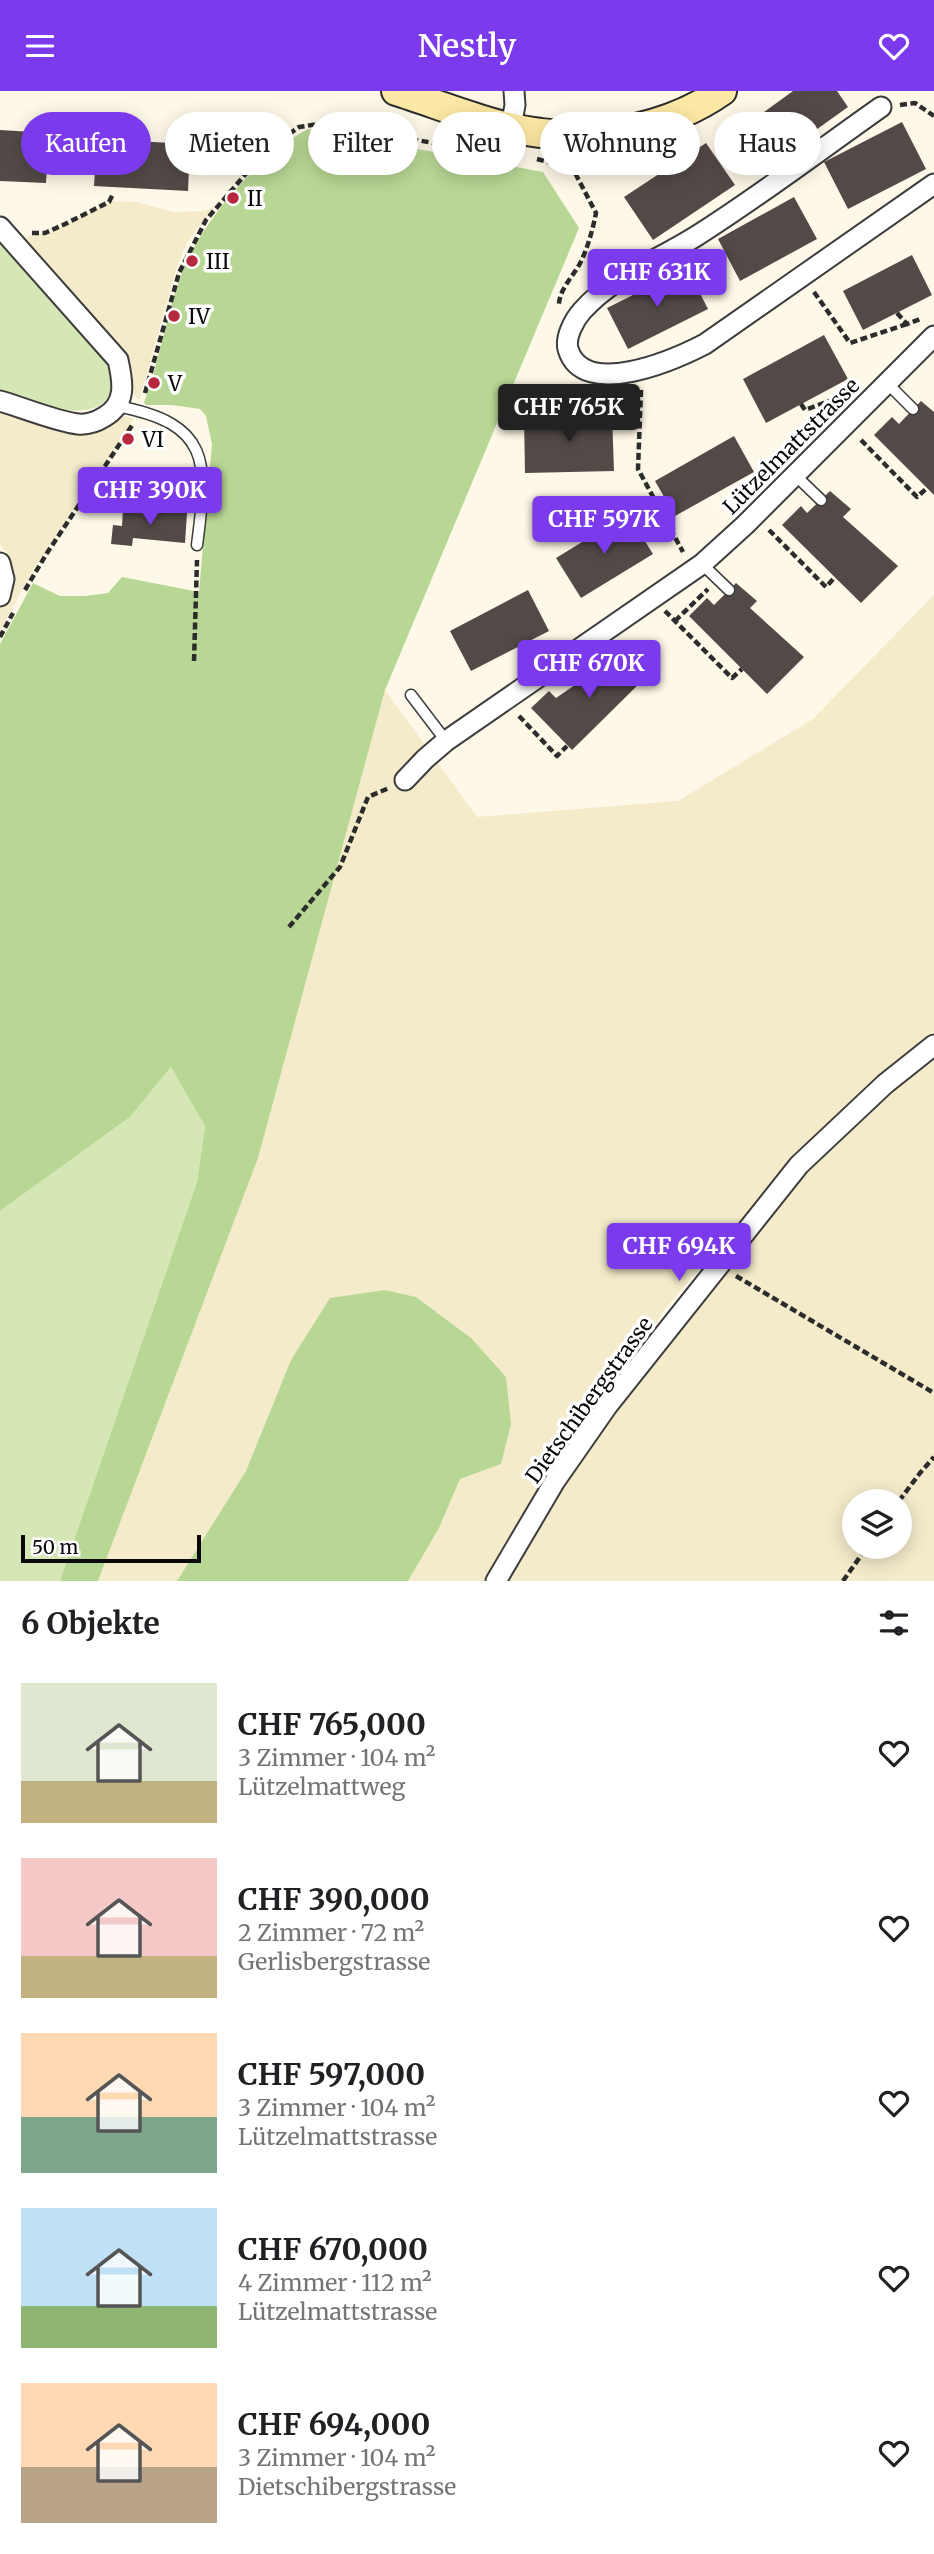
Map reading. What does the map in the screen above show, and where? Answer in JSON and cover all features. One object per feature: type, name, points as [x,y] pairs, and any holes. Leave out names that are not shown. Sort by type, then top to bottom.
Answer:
[{"type":"main road","points":[[396,91],[447,112]]},
{"type":"main road","points":[[526,136],[586,135],[628,130],[678,115],[722,91]]},
{"type":"street","points":[[514,91],[514,112]]},
{"type":"street","points":[[881,107],[718,223],[677,249],[609,285],[580,312],[570,330],[567,345],[577,367],[591,374],[615,374],[680,357],[705,344],[934,184]]},
{"type":"street","points":[[0,227],[118,360],[123,380],[122,398],[117,406],[112,413],[95,422],[79,424],[0,401]]},
{"type":"street","name":"Lützelmattstrasse","points":[[405,781],[446,741],[653,599],[795,475],[934,337]]},
{"type":"street","points":[[0,563],[9,599]]},
{"type":"street","name":"Dietschibergstrasse","points":[[496,1581],[555,1481],[608,1405],[799,1165],[885,1084],[934,1045]]},
{"type":"lane","points":[[887,383],[913,409]]},
{"type":"lane","points":[[117,406],[139,410],[169,421],[182,430],[198,451],[204,492],[197,545]]},
{"type":"lane","points":[[795,475],[821,500]]},
{"type":"lane","points":[[695,561],[729,590]]},
{"type":"lane","points":[[564,659],[580,681]]},
{"type":"lane","points":[[411,695],[446,741]]},
{"type":"path","points":[[881,107],[915,103],[934,116]]},
{"type":"path","points":[[24,592],[136,420],[179,273],[201,229],[263,155],[299,127],[325,123],[432,143]]},
{"type":"path","points":[[533,153],[540,162],[574,171],[596,213],[583,258],[558,305],[570,330]]},
{"type":"path","points":[[18,246],[32,232],[45,233],[109,202],[113,194]]},
{"type":"path","points":[[816,295],[850,343],[927,316]]},
{"type":"path","points":[[897,313],[906,324]]},
{"type":"path","points":[[642,368],[638,469],[695,561]]},
{"type":"path","points":[[801,404],[805,410],[821,406],[854,390]]},
{"type":"path","points":[[861,440],[918,497],[927,488]]},
{"type":"path","points":[[769,530],[826,587],[835,577]]},
{"type":"path","points":[[194,661],[197,545]]},
{"type":"path","points":[[0,637],[9,599]]},
{"type":"path","points":[[653,599],[732,678],[742,669]]},
{"type":"path","points":[[504,700],[557,756],[567,746]]},
{"type":"path","points":[[289,927],[340,867],[368,797],[405,781]]},
{"type":"path","points":[[718,1266],[934,1394]]},
{"type":"path","points":[[908,1489],[934,1458]]},
{"type":"path","points":[[843,1581],[859,1559]]},
{"type":"shaded area","points":[[113,201],[136,202],[175,212],[204,211],[214,207],[187,242],[177,267],[139,401],[132,392],[130,370],[124,356],[67,287],[24,241],[31,234],[47,234]]},
{"type":"shaded area","points":[[0,409],[104,427],[125,416],[134,419],[34,568],[0,631],[0,609],[10,600],[13,568],[0,544]]},
{"type":"shaded area","points":[[934,595],[934,1031],[894,1062],[818,1131],[664,1310],[634,1364],[572,1440],[489,1581],[408,1581],[439,1528],[460,1479],[471,1338],[416,1297],[385,1290],[291,1360],[246,1471],[177,1581],[98,1581],[258,1158],[385,690],[477,817],[678,801],[813,719]]},
{"type":"shaded area","points":[[934,1047],[934,1581],[505,1581],[568,1473],[613,1409],[801,1168]]},
{"type":"green space","points":[[308,129],[308,175],[418,175],[418,149],[432,152],[432,175],[526,175],[526,169],[540,171],[579,228],[385,690],[258,1158],[98,1581],[60,1581],[197,1182],[205,1126],[171,1067],[130,1117],[0,1211],[0,644],[33,583],[60,596],[108,593],[122,577],[199,592],[212,444],[206,416],[200,409],[144,403],[176,289],[191,253],[217,212],[249,175],[294,175],[294,138]]},
{"type":"green space","points":[[0,241],[104,356],[112,371],[114,386],[100,405],[88,410],[57,409],[0,392]]},
{"type":"green space","points":[[172,1066],[205,1126],[197,1182],[60,1581],[0,1581],[0,1211],[130,1117]]},
{"type":"green space","points":[[385,1290],[416,1297],[471,1338],[506,1377],[511,1424],[501,1464],[460,1479],[439,1528],[408,1581],[177,1581],[246,1471],[291,1360],[330,1298]]},
{"type":"building","points":[[793,91],[837,91],[848,107],[821,126],[821,112],[764,112]]},
{"type":"building","points":[[902,122],[926,169],[848,209],[824,162]]},
{"type":"building","points":[[0,130],[21,131],[21,175],[46,175],[46,183],[0,181]]},
{"type":"building","points":[[151,142],[165,143],[165,175],[189,175],[188,191],[94,186],[95,175],[151,175]]},
{"type":"building","points":[[706,143],[714,155],[714,175],[728,175],[735,185],[653,240],[624,197],[657,175],[700,175],[700,147]]},
{"type":"building","points":[[794,197],[817,239],[740,281],[718,239]]},
{"type":"building","points":[[912,255],[932,295],[863,330],[843,291]]},
{"type":"building","points":[[687,268],[708,309],[628,349],[607,308]]},
{"type":"building","points":[[824,335],[848,379],[766,423],[743,379]]},
{"type":"building","points":[[921,401],[934,412],[934,495],[874,435],[892,417],[899,424]]},
{"type":"building","points":[[612,414],[614,471],[525,473],[524,416]]},
{"type":"building","points":[[734,436],[754,472],[675,516],[655,481]]},
{"type":"building","points":[[830,491],[851,509],[843,517],[898,566],[861,603],[782,525],[801,506],[807,513]]},
{"type":"building","points":[[123,508],[187,513],[185,543],[133,538],[132,546],[111,544],[113,525],[122,526]]},
{"type":"building","points":[[628,514],[653,554],[581,598],[556,558]]},
{"type":"building","points":[[736,583],[757,601],[750,608],[804,657],[767,694],[689,616],[707,598],[714,605]]},
{"type":"building","points":[[528,590],[549,631],[471,671],[450,631]]},
{"type":"building","points":[[623,652],[647,676],[572,750],[531,708],[549,691],[556,698]]},
{"type":"place","name":"II","points":[[233,198]]},
{"type":"place","name":"III","points":[[192,261]]},
{"type":"place","name":"IV","points":[[174,316]]},
{"type":"place","name":"V","points":[[154,383]]},
{"type":"place","name":"VI","points":[[128,439]]}]
